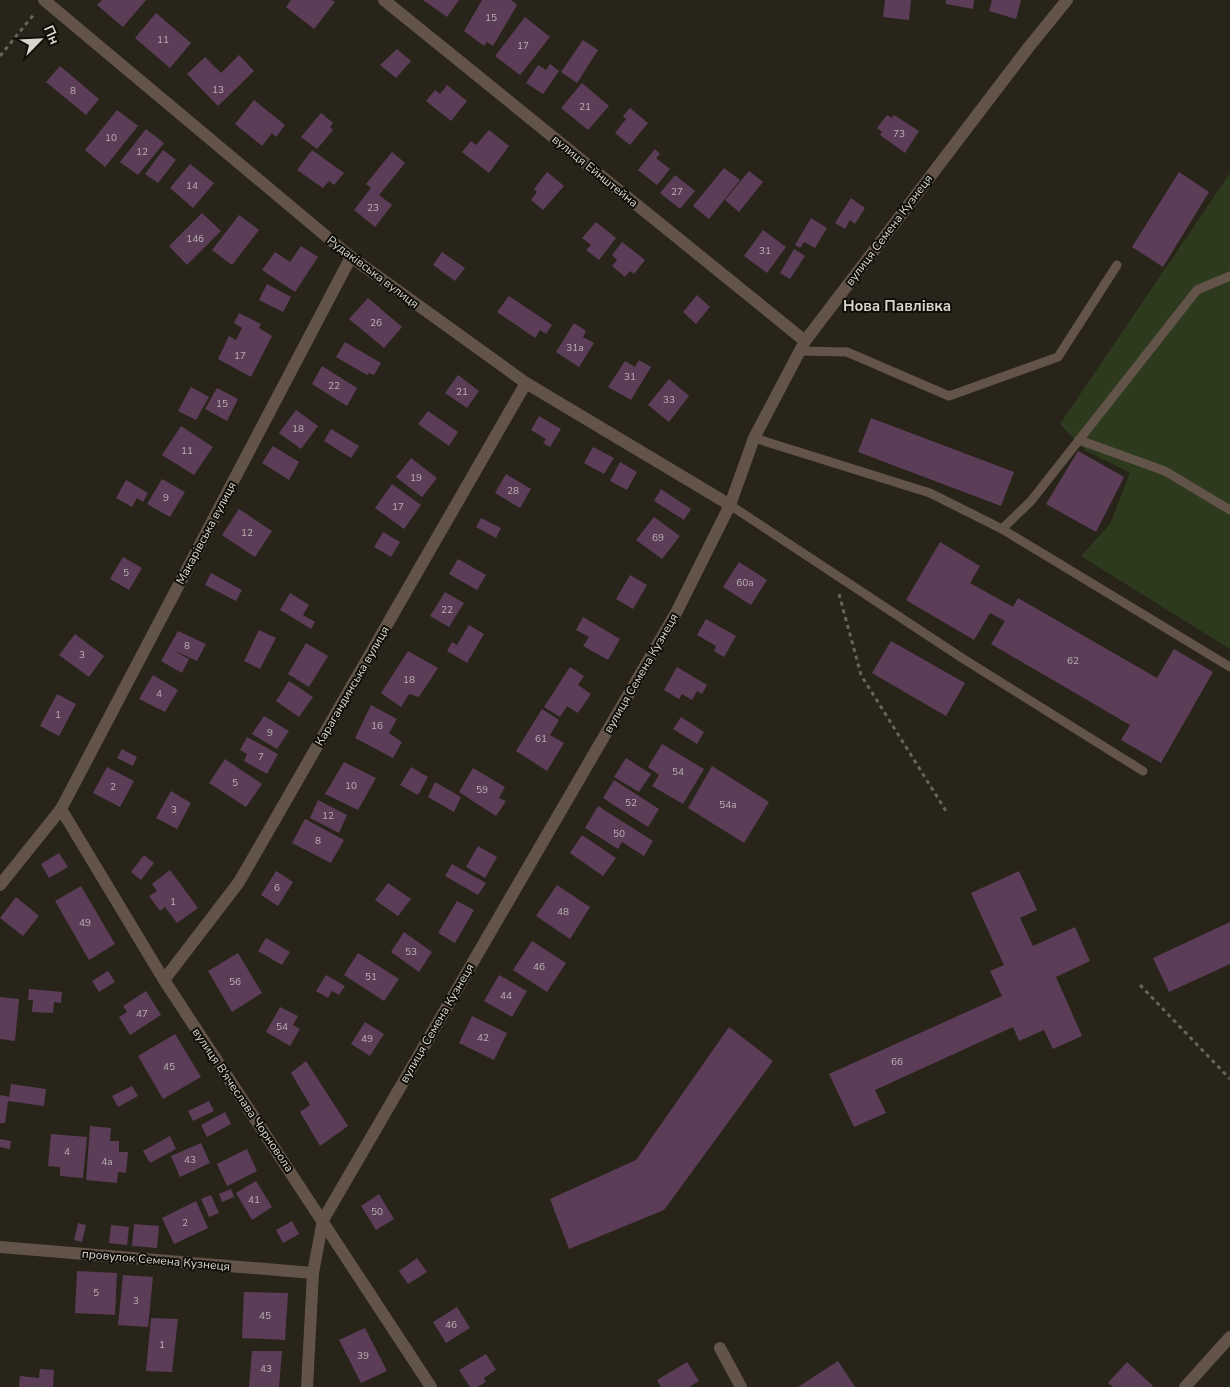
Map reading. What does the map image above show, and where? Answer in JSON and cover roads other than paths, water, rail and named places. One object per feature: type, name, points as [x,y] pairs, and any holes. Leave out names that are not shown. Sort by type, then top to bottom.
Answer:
[{"type":"street","name":"Рудаківська вулиця","points":[[45,0],[351,257],[526,383],[730,505]]},
{"type":"street","name":"вулиця Ейнштейна","points":[[384,0],[803,346]]},
{"type":"street","name":"вулиця Семена Кузнеця","points":[[307,1387],[313,1273],[323,1220],[677,611],[730,505],[754,438],[803,346],[1028,48],[1067,0]]},
{"type":"street","name":"Макарівська вулиця","points":[[0,885],[61,809],[351,257]]},
{"type":"street","name":"Карагандинська вулиця","points":[[164,980],[239,882],[526,383]]},
{"type":"street","name":"вулиця В'ячеслава Чорновола","points":[[61,809],[164,980],[431,1387]]},
{"type":"street","name":"провулок Семена Кузнеця","points":[[0,1247],[313,1273]]},
{"type":"street","points":[[1185,1387],[1230,1337]]},
{"type":"street","points":[[720,1348],[742,1387]]},
{"type":"lane","points":[[803,346],[848,352],[949,396],[1058,357],[1117,265]]},
{"type":"lane","points":[[1002,529],[1031,501],[1198,290],[1230,276]]},
{"type":"lane","points":[[754,438],[930,493],[1002,529],[1230,667]]},
{"type":"lane","points":[[1080,440],[1165,471],[1230,510]]},
{"type":"lane","points":[[730,505],[962,658],[1143,772]]},
{"type":"district","name":"Нова Павлівка","points":[[897,306]]}]
